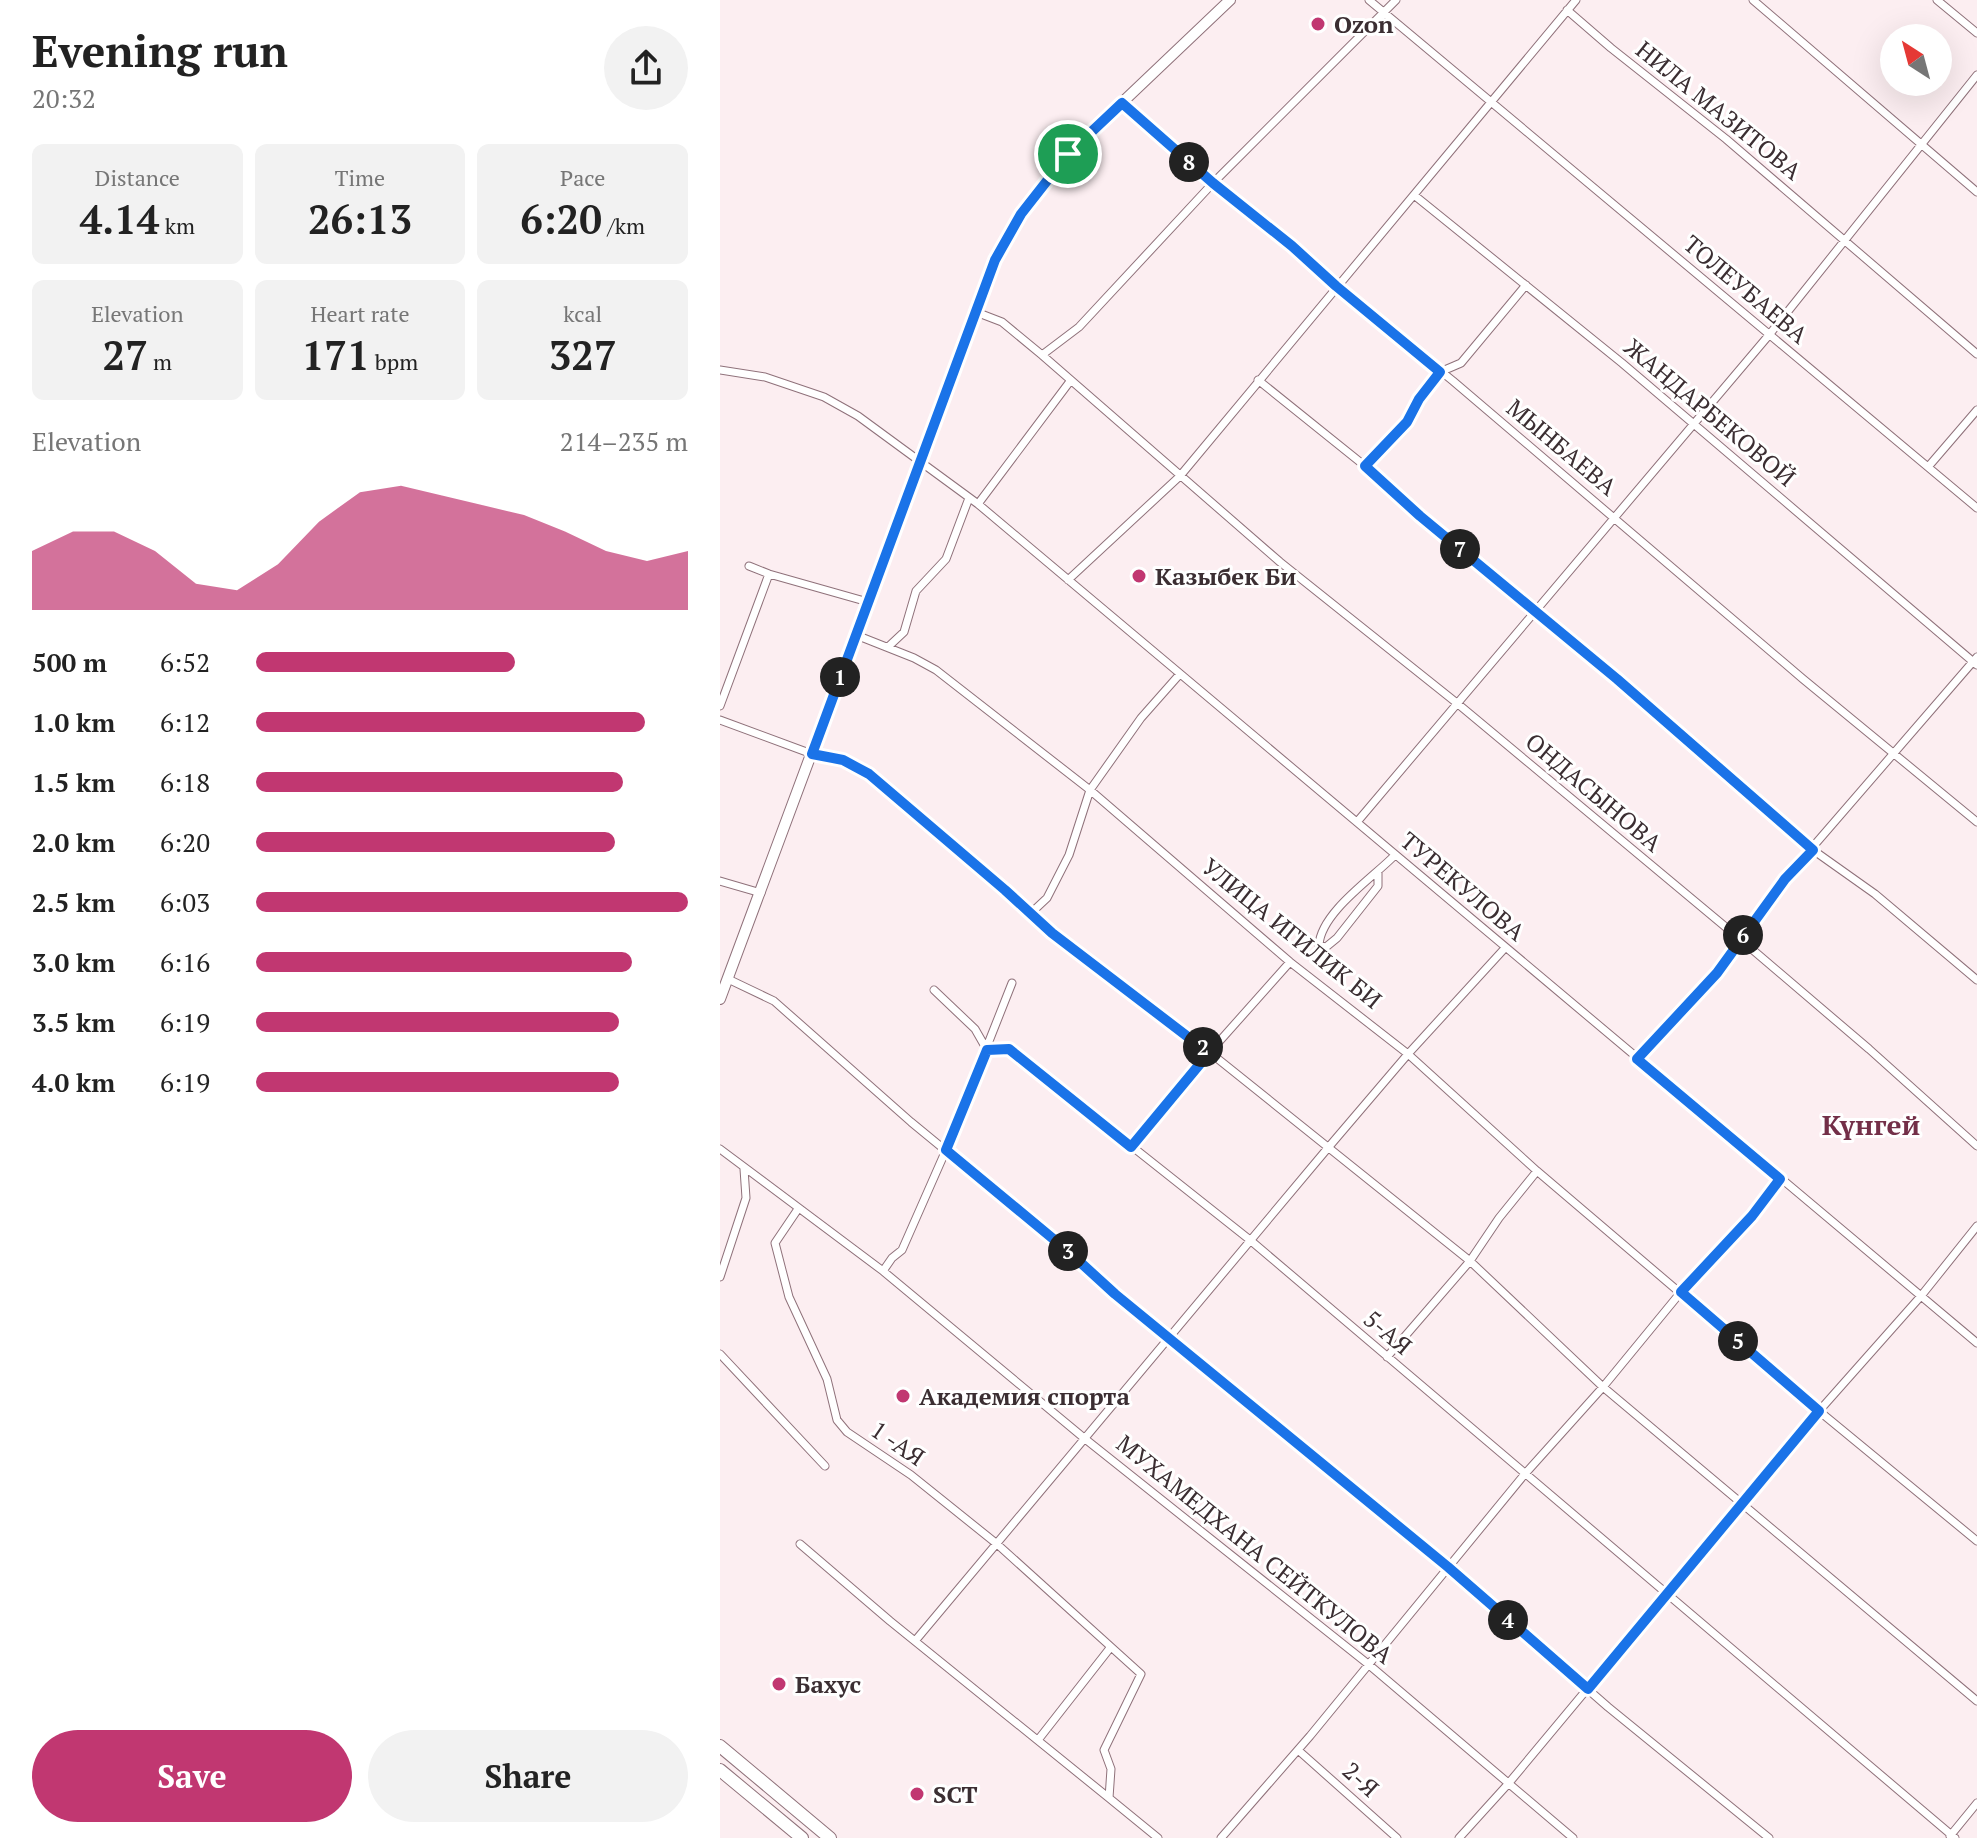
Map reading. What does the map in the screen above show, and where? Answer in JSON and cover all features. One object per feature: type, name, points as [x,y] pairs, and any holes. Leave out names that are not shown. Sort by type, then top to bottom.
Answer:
[{"type":"highway","points":[[720,1746],[830,1838]]},
{"type":"highway","points":[[720,1770],[802,1838]]},
{"type":"main road","points":[[720,999],[995,260],[1021,214],[1068,154],[1230,0]]},
{"type":"street","name":"ТОЛЕУБАЕВА","points":[[1369,0],[1977,508]]},
{"type":"street","points":[[1042,355],[1079,327],[1213,183],[1396,0]]},
{"type":"street","points":[[1068,580],[1180,476],[1576,0]]},
{"type":"street","points":[[1753,0],[1977,192]]},
{"type":"street","points":[[1937,0],[1977,33]]},
{"type":"street","name":"НИЛА МАЗИТОВА","points":[[1567,10],[1977,354]]},
{"type":"street","points":[[1357,822],[1769,335],[1977,75]]},
{"type":"street","name":"МЫНБАЕВА","points":[[1122,103],[1213,183],[1977,822]]},
{"type":"street","name":"ЖАНДАРБЕКОВОЙ","points":[[1414,195],[1694,424],[1976,661]]},
{"type":"street","points":[[1365,466],[1407,422],[1419,399],[1440,372],[1461,363],[1526,285]]},
{"type":"street","name":"ОНДАСЫНОВА","points":[[976,312],[1002,322],[1042,355],[1280,562],[1458,704],[1740,939],[1977,1146]]},
{"type":"street","name":"ТУРЕКУЛОВА","points":[[720,370],[765,377],[824,397],[858,416],[978,504],[1977,1343]]},
{"type":"street","points":[[978,504],[1071,380]]},
{"type":"street","points":[[1258,380],[1617,679],[1813,850],[1875,894],[1977,980]]},
{"type":"street","points":[[1928,467],[1977,410]]},
{"type":"street","points":[[888,647],[904,632],[916,591],[946,559],[969,498]]},
{"type":"street","points":[[749,566],[868,602]]},
{"type":"street","points":[[720,706],[769,574]]},
{"type":"street","name":"УЛИЦА ИГИЛИК БИ","points":[[856,635],[936,670],[1090,790],[1290,962],[1408,1054],[1537,1171],[1977,1541]]},
{"type":"street","points":[[1637,1059],[1717,973],[1785,879],[1813,850],[1893,752],[1976,661]]},
{"type":"street","points":[[1031,913],[1047,898],[1069,855],[1090,790],[1141,718],[1179,675]]},
{"type":"street","points":[[720,720],[812,754],[843,760],[869,774],[1052,933],[1209,1053],[1470,1261],[1603,1387],[1977,1701]]},
{"type":"street","points":[[1378,873],[1378,886],[1337,938],[1326,947],[1319,945],[1322,931],[1336,912],[1395,855]]},
{"type":"street","points":[[720,881],[761,893]]},
{"type":"street","points":[[915,1641],[1327,1149],[1505,948]]},
{"type":"street","points":[[1131,1147],[1290,962]]},
{"type":"street","points":[[728,979],[774,1001],[1168,1338],[1448,1567],[1588,1689],[1769,1838]]},
{"type":"street","points":[[883,1271],[902,1250],[946,1150],[1012,983]]},
{"type":"street","points":[[934,990],[975,1029],[987,1050]]},
{"type":"street","name":"5-АЯ","points":[[987,1050],[1009,1049],[1250,1240],[1951,1837]]},
{"type":"street","name":"МУХАМЕДХАНА СЕЙТКУЛОВА","points":[[720,1149],[883,1271],[1084,1438],[1368,1664],[1573,1838]]},
{"type":"street","points":[[720,1277],[746,1198],[744,1169]]},
{"type":"street","points":[[1387,1357],[1470,1261],[1499,1218],[1537,1171]]},
{"type":"street","points":[[1221,1838],[1298,1750],[1524,1475],[1603,1387],[1681,1292],[1752,1216],[1780,1179]]},
{"type":"street","name":"1 -АЯ","points":[[798,1209],[775,1243],[789,1297],[827,1379],[837,1420],[847,1432],[911,1475],[997,1544],[1141,1674],[1104,1750],[1111,1769],[1109,1798]]},
{"type":"street","points":[[1459,1838],[1508,1784],[1977,1226]]},
{"type":"street","points":[[720,1354],[825,1466]]},
{"type":"street","points":[[800,1544],[1158,1838]]},
{"type":"street","points":[[1038,1740],[1110,1648]]},
{"type":"street","name":"2-Я","points":[[1298,1750],[1397,1838]]},
{"type":"street","points":[[1951,1837],[1977,1803]]},
{"type":"place","name":"Ozon","points":[[1318,24]]},
{"type":"place","name":"Казыбек Би","points":[[1139,576]]},
{"type":"place","name":"Академия спорта","points":[[903,1396]]},
{"type":"place","name":"Бахус","points":[[779,1684]]},
{"type":"place","name":"SCT","points":[[917,1794]]},
{"type":"district","name":"Күнгей","points":[[1871,1124]]},
{"type":"route","points":[[1122,103],[1440,372],[1419,399],[1407,422],[1365,466],[1813,850],[1785,879],[1717,973],[1637,1059],[1780,1179],[1752,1216],[1681,1292],[1819,1411],[1588,1689],[1448,1567],[1115,1294],[946,1150],[987,1050],[1009,1049],[1131,1147],[1209,1053],[1052,933],[869,774],[843,760],[812,754],[995,260],[1021,214],[1068,154],[1122,103]]}]
